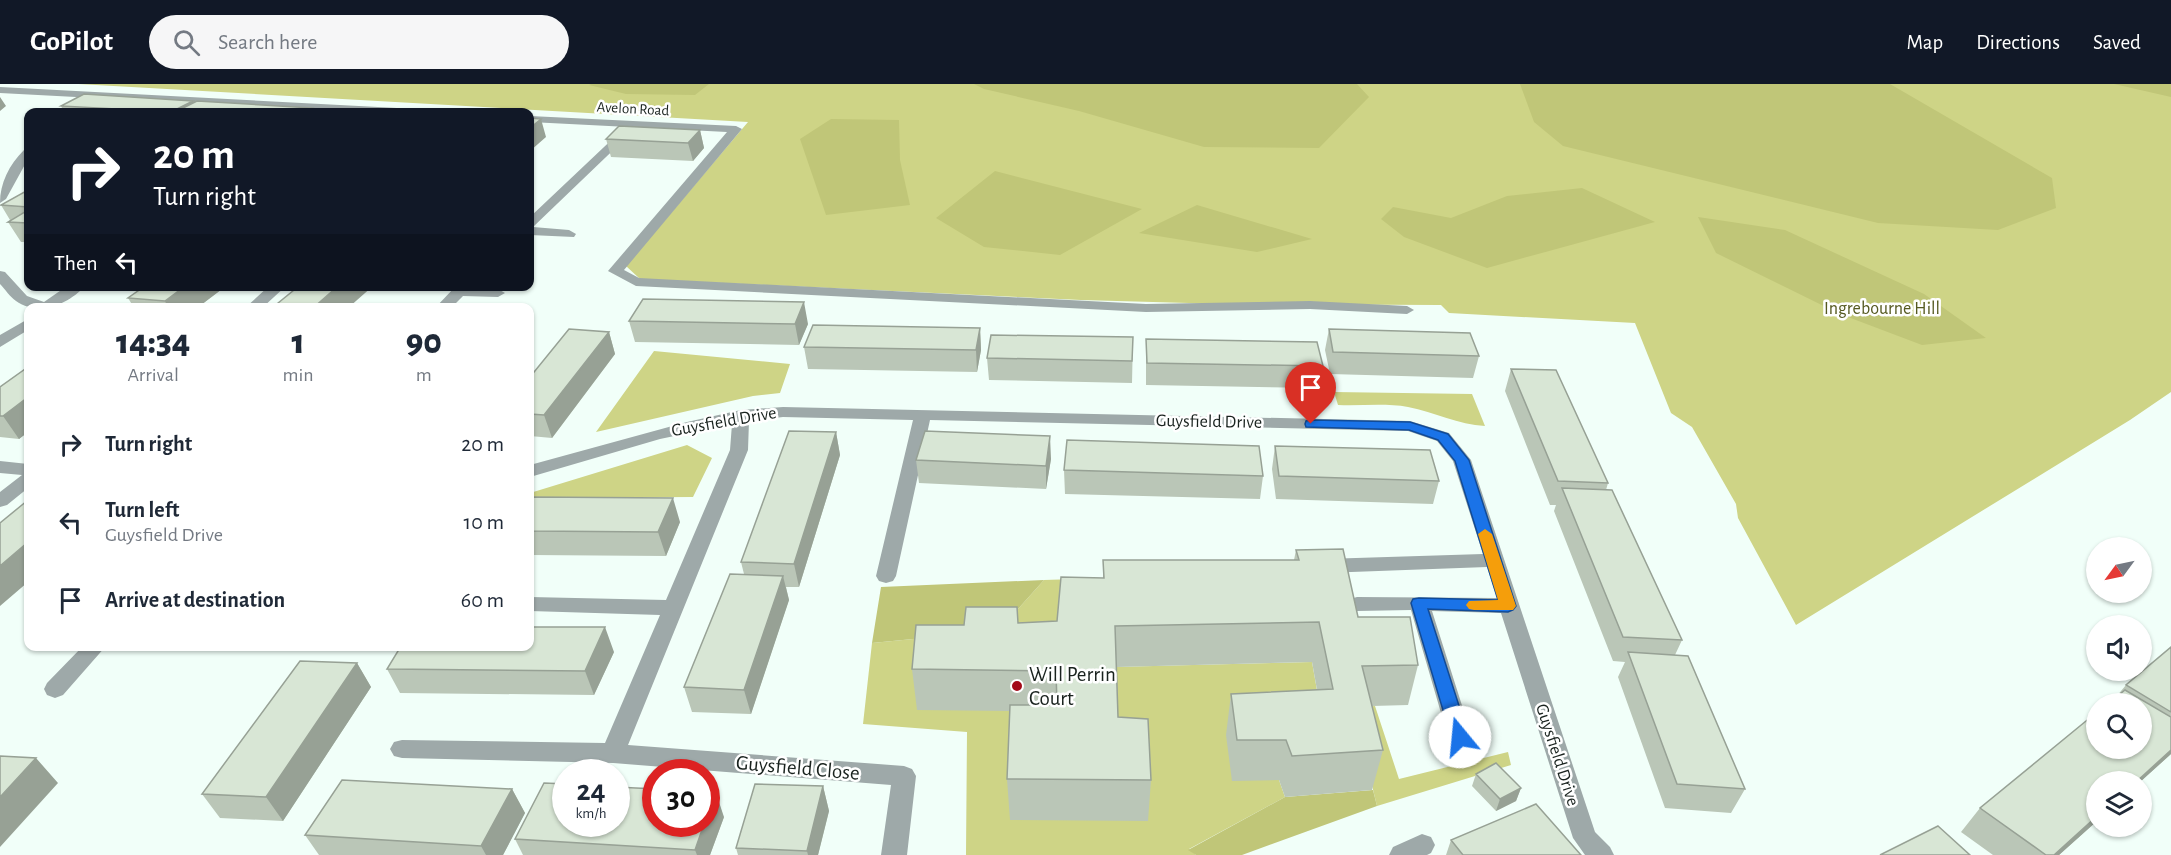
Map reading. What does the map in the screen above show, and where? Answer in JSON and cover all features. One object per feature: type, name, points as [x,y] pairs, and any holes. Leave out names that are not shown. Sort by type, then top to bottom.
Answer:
[{"type":"street","points":[[0,90],[304,108]]},
{"type":"street","points":[[78,106],[91,95]]},
{"type":"street","name":"Avelon Road","points":[[534,119],[736,129],[615,271],[636,282],[1146,308],[1310,305],[1407,310]]},
{"type":"street","points":[[534,220],[634,123]]},
{"type":"street","points":[[0,199],[23,167]]},
{"type":"street","points":[[534,231],[569,234]]},
{"type":"street","points":[[0,275],[22,299],[34,303]]},
{"type":"street","points":[[53,303],[71,291]]},
{"type":"street","points":[[258,303],[273,291]]},
{"type":"street","points":[[447,303],[459,291],[498,293]]},
{"type":"street","points":[[0,342],[24,327]]},
{"type":"street","name":"Guysfield Drive","points":[[534,470],[675,429],[741,415],[783,412],[1410,426],[1443,437],[1462,460],[1585,838],[1601,855]]},
{"type":"street","points":[[613,753],[739,450],[741,415]]},
{"type":"street","points":[[886,576],[923,415]]},
{"type":"street","points":[[0,467],[24,470]]},
{"type":"street","points":[[0,501],[24,482]]},
{"type":"street","points":[[1304,567],[1493,560]]},
{"type":"street","points":[[1357,604],[1419,603],[1508,606]]},
{"type":"street","points":[[1419,603],[1460,737]]},
{"type":"street","points":[[534,604],[673,608]]},
{"type":"street","points":[[55,689],[91,651]]},
{"type":"street","name":"Guysfield Close","points":[[402,748],[613,753],[904,776],[894,855]]},
{"type":"green space","name":"Ingrebourne Hill","points":[[78,84],[2171,84],[2171,392],[2130,420],[1796,625],[1738,518],[1736,504],[1692,427],[1671,413],[1635,323],[1449,313],[1441,305],[1225,304],[1081,300],[640,279],[626,266],[748,122],[534,110],[534,108]]},
{"type":"green space","points":[[709,84],[695,95],[626,94],[589,85]]},
{"type":"green space","points":[[974,84],[1357,84],[1369,97],[1319,148],[1204,147],[1079,111],[984,89]]},
{"type":"green space","points":[[1520,84],[1890,84],[2052,178],[2056,208],[1998,230],[1878,223],[1563,146],[1534,122]]},
{"type":"green space","points":[[2114,84],[2171,84],[2171,97]]},
{"type":"green space","points":[[831,119],[899,120],[900,160],[910,205],[826,215],[800,139]]},
{"type":"green space","points":[[995,171],[1142,209],[1060,255],[984,247],[936,218]]},
{"type":"green space","points":[[1582,188],[1655,222],[1487,268],[1404,237],[1381,219],[1393,207],[1451,218],[1507,196]]},
{"type":"green space","points":[[1197,205],[1312,239],[1257,252],[1139,233]]},
{"type":"green space","points":[[1698,217],[1785,230],[1924,294],[1986,338],[1922,345],[1840,314],[1716,253]]},
{"type":"green space","points":[[654,351],[790,364],[780,393],[753,396],[596,432]]},
{"type":"green space","points":[[1334,392],[1472,394],[1485,426],[1465,423],[1408,407],[1338,405]]},
{"type":"green space","points":[[687,445],[712,458],[693,497],[534,498],[534,492]]},
{"type":"green space","points":[[1331,571],[1103,600],[1010,819],[1148,820],[1117,757],[1114,667],[1312,662],[1324,730],[1232,780],[1279,780],[1285,797],[1189,849],[1196,855],[966,855],[967,732],[863,724],[872,643],[944,636],[1018,609],[1044,580]]},
{"type":"green space","points":[[1044,580],[1018,609],[944,636],[872,643],[881,587]]},
{"type":"green space","points":[[1375,706],[1399,779],[1508,752],[1511,765],[1377,806],[1353,707]]},
{"type":"green space","points":[[1373,790],[1377,806],[1242,855],[1196,855],[1188,850],[1285,797]]},
{"type":"building","points":[[84,94],[193,101],[179,108],[61,106]]},
{"type":"building","points":[[197,101],[312,108],[183,108]]},
{"type":"building","points":[[619,126],[700,130],[688,143],[606,139]]},
{"type":"building","points":[[24,192],[24,207],[1,205]]},
{"type":"building","points":[[24,212],[24,223],[8,222]]},
{"type":"building","points":[[138,291],[178,291],[165,301],[128,298]]},
{"type":"building","points":[[293,291],[332,291],[319,303],[278,303]]},
{"type":"building","points":[[643,299],[804,302],[795,324],[629,321]]},
{"type":"building","points":[[813,325],[980,328],[976,350],[804,347]]},
{"type":"building","points":[[569,329],[609,332],[544,415],[534,414],[534,372]]},
{"type":"building","points":[[1329,329],[1470,333],[1479,356],[1333,352]]},
{"type":"building","points":[[991,335],[1133,337],[1132,361],[987,358]]},
{"type":"building","points":[[1146,339],[1317,342],[1323,366],[1147,363]]},
{"type":"building","points":[[1511,369],[1556,370],[1608,483],[1558,481]]},
{"type":"building","points":[[24,370],[24,400],[3,416],[0,416],[0,387]]},
{"type":"building","points":[[789,431],[836,432],[794,564],[741,562]]},
{"type":"building","points":[[925,431],[1050,436],[1046,466],[916,460]]},
{"type":"building","points":[[1067,440],[1259,446],[1263,476],[1064,470]]},
{"type":"building","points":[[1275,446],[1430,450],[1439,481],[1279,476]]},
{"type":"building","points":[[1562,488],[1612,490],[1682,640],[1623,637]]},
{"type":"building","points":[[534,497],[673,498],[658,532],[534,531]]},
{"type":"building","points":[[24,503],[24,545],[0,566],[0,523]]},
{"type":"building","points":[[1343,549],[1358,617],[1410,617],[1418,665],[1362,666],[1383,750],[1292,756],[1286,740],[1237,740],[1231,694],[1333,689],[1319,622],[1115,626],[1118,717],[1148,719],[1151,780],[1007,779],[1010,705],[1057,705],[1056,671],[912,669],[916,625],[964,625],[966,607],[1017,607],[1018,623],[1057,621],[1061,577],[1104,578],[1103,560],[1299,560],[1296,550]]},
{"type":"building","points":[[730,574],[783,576],[744,690],[684,687]]},
{"type":"building","points":[[534,627],[605,627],[585,671],[387,669],[398,651],[534,651]]},
{"type":"building","points":[[2171,647],[2171,712],[2152,701],[2152,693],[2139,693],[2126,685],[2131,681],[2152,681],[2152,663]]},
{"type":"building","points":[[1628,652],[1688,656],[1745,789],[1677,784]]},
{"type":"building","points":[[300,661],[357,663],[266,797],[202,794]]},
{"type":"building","points":[[2152,706],[2171,717],[2171,750],[2148,771],[2086,771],[2086,826],[2054,855],[2046,855],[1980,808],[2086,721],[2086,759],[2152,759]]},
{"type":"building","points":[[0,756],[36,758],[0,797]]},
{"type":"building","points":[[1496,763],[1521,788],[1500,799],[1476,774]]},
{"type":"building","points":[[342,780],[512,789],[481,846],[305,835]]},
{"type":"building","points":[[544,783],[552,783],[552,837],[630,837],[630,788],[642,788],[642,837],[700,837],[695,850],[515,839]]},
{"type":"building","points":[[755,784],[823,786],[807,851],[736,848]]},
{"type":"building","points":[[1536,804],[1581,855],[1463,855],[1451,840]]},
{"type":"building","points":[[1938,826],[1970,855],[1880,855]]},
{"type":"slow traffic","points":[[1474,605],[1508,606],[1485,534]]},
{"type":"place","name":"Will Perrin Court","points":[[1017,686]]},
{"type":"route","points":[[1311,424],[1410,426],[1443,437],[1462,460],[1508,606],[1419,603],[1460,737]]}]
